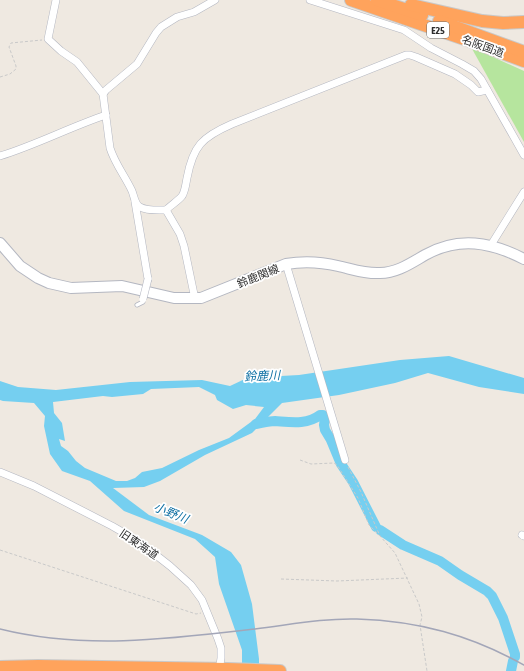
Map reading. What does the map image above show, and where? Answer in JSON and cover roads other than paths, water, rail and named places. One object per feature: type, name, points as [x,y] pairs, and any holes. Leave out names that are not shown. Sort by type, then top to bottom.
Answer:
[{"type":"highway","name":"名阪国道","points":[[351,0],[506,54],[524,62]]},
{"type":"highway","name":"名阪国道","points":[[377,0],[524,52]]},
{"type":"highway","points":[[390,0],[482,21],[503,23],[524,22]]},
{"type":"highway","points":[[0,667],[38,666],[280,671]]},
{"type":"main road","name":"鈴鹿関線","points":[[0,243],[20,266],[38,278],[49,283],[71,288],[122,286],[174,298],[195,299],[211,295],[286,264],[320,262],[364,272],[382,273],[399,269],[429,253],[452,245],[475,243],[491,245],[524,259]]},
{"type":"street","points":[[56,0],[48,39],[61,51],[77,62],[103,94],[110,148],[136,200],[137,205],[146,209],[166,210],[183,195],[194,152],[200,143],[210,135],[239,121],[406,55],[416,57],[455,74],[478,92],[487,90]]},
{"type":"street","points":[[103,94],[137,64],[161,27],[177,17],[194,12],[215,0]]},
{"type":"street","points":[[311,0],[404,30],[431,48],[474,71],[481,79],[524,154]]},
{"type":"street","points":[[0,156],[106,115]]},
{"type":"street","points":[[491,245],[524,192]]},
{"type":"street","points":[[136,200],[135,204],[148,279],[143,299]]},
{"type":"street","points":[[166,210],[180,234],[184,246],[195,299]]},
{"type":"street","points":[[286,264],[345,460]]},
{"type":"street","name":"旧東海道","points":[[0,472],[34,486],[138,541],[170,566],[191,585],[202,600],[221,648],[222,669]]},
{"type":"lane","points":[[137,305],[142,302],[143,299]]},
{"type":"water","points":[[449,356],[524,378],[524,394],[479,387],[428,373],[395,383],[339,395],[282,403],[252,433],[205,455],[160,481],[144,487],[113,488],[149,515],[202,535],[231,552],[241,565],[252,604],[259,659],[259,671],[242,671],[242,650],[219,584],[215,557],[195,539],[124,511],[90,481],[62,471],[50,454],[44,426],[45,416],[34,403],[0,400],[0,381],[18,387],[56,390],[130,382],[202,380],[230,386],[247,378],[299,375],[400,360]],"holes":[[[199,387],[215,395],[217,400],[233,409],[246,405],[264,407],[255,419],[229,438],[199,450],[162,468],[142,472],[135,478],[127,481],[116,481],[85,468],[61,446],[59,439],[65,441],[62,423],[54,413],[53,402],[103,396],[112,397],[143,394],[151,389]]]},
{"type":"waterway","points":[[256,424],[273,421],[304,422],[323,415],[325,418],[325,430],[341,464],[353,482],[376,527]]},
{"type":"waterway","points":[[380,530],[403,545],[440,561],[487,591],[492,596],[503,618],[515,657]]},
{"type":"waterway","points":[[511,671],[513,661]]},
{"type":"railway","points":[[0,629],[63,639],[127,641],[191,636],[306,622],[344,619],[380,620],[423,627],[464,638],[484,645],[524,665]]},
{"type":"water label","name":"鈴鹿川","points":[[262,376]]},
{"type":"water label","name":"小野川","points":[[171,513]]}]
